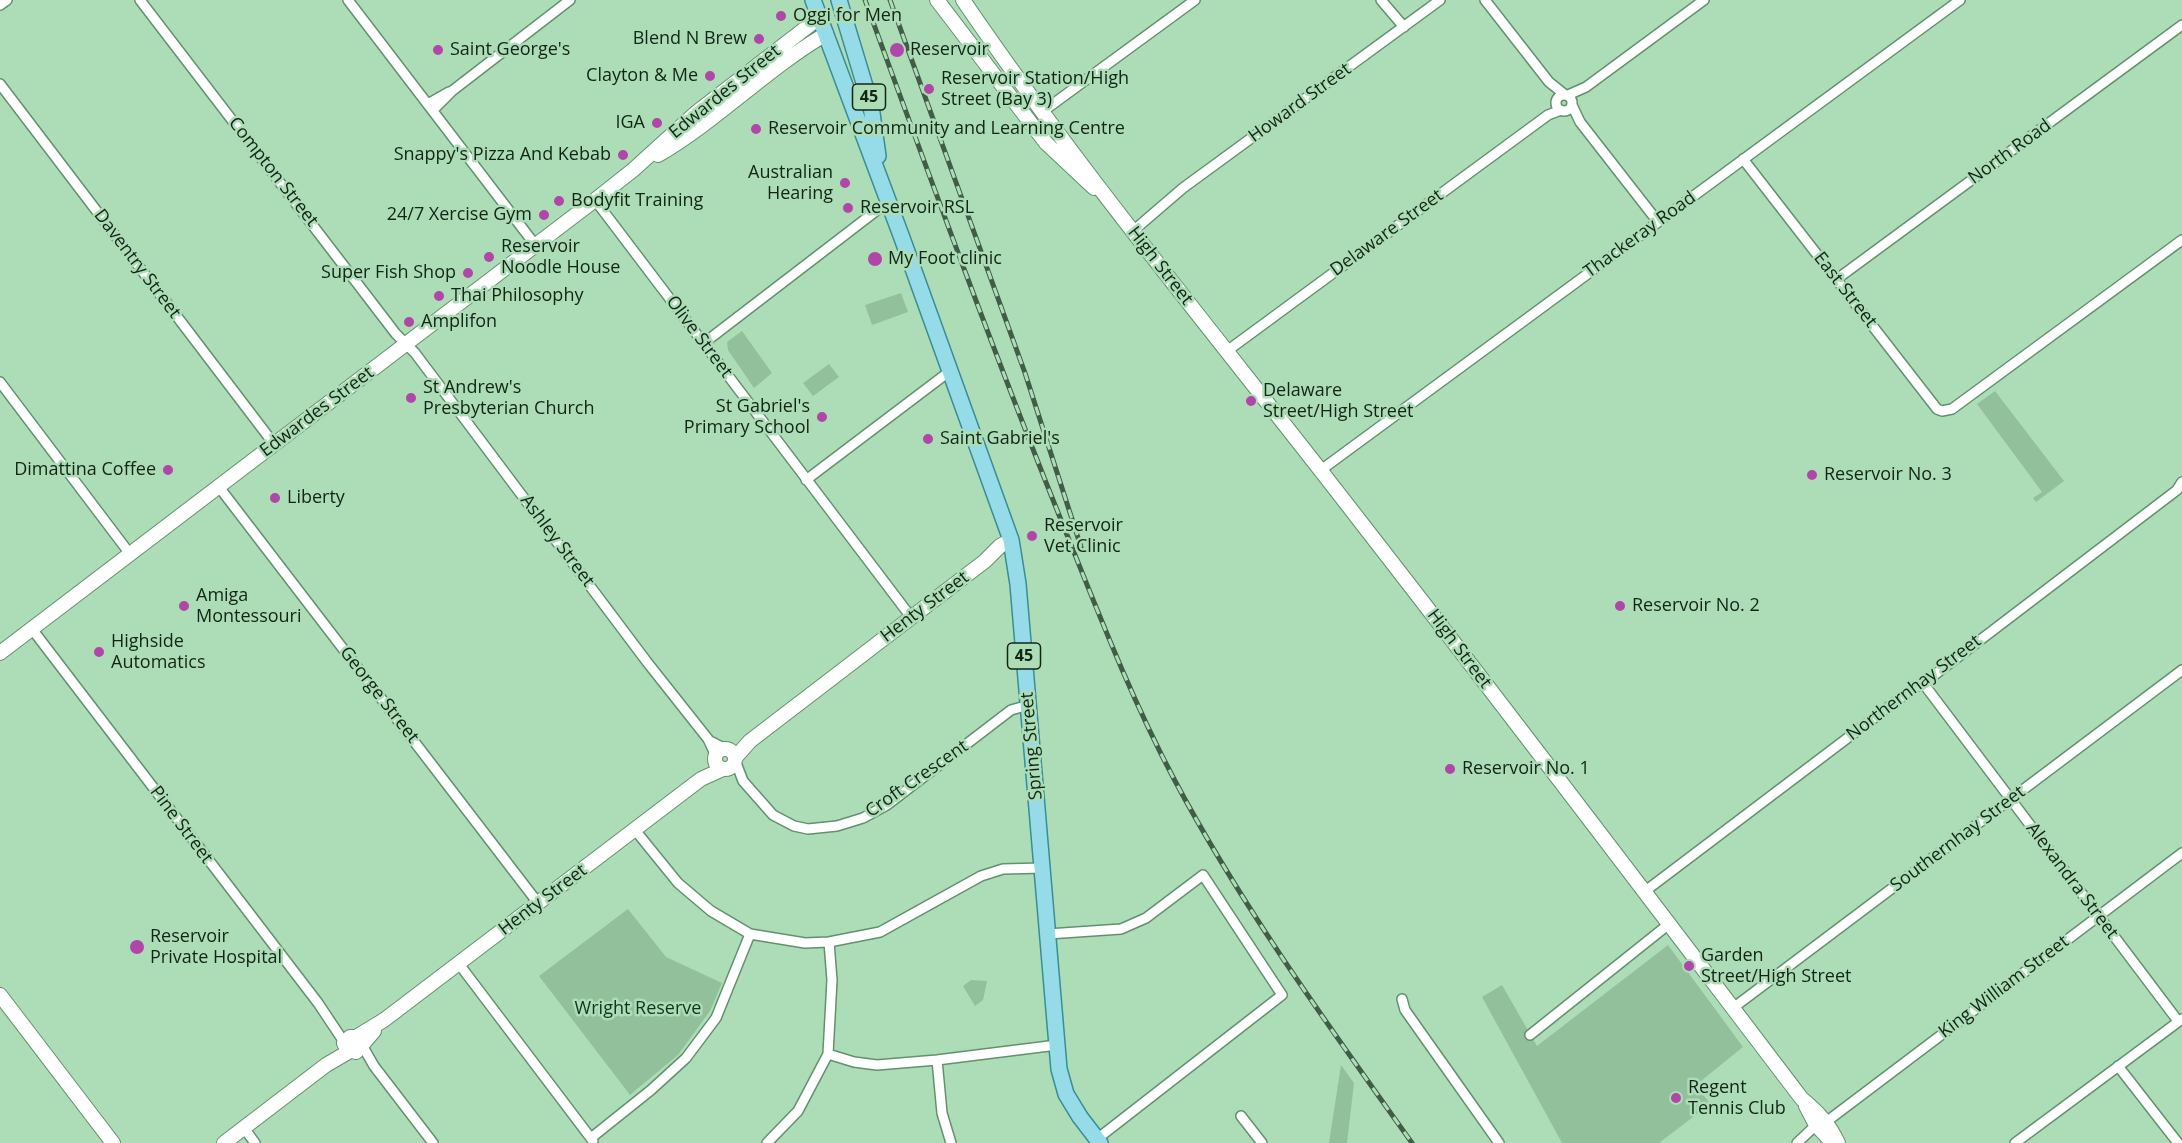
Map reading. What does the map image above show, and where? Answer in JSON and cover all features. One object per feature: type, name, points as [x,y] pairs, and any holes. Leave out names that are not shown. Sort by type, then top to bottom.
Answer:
[{"type":"main road","name":"Spring Street","points":[[813,0],[826,34],[868,124]]},
{"type":"main road","name":"Spring Street","points":[[842,8],[864,76],[868,124],[880,180],[1012,546],[1017,568],[1059,1069],[1066,1094],[1099,1141]]},
{"type":"main road","points":[[820,17],[842,8]]},
{"type":"main road","points":[[826,34],[842,8]]},
{"type":"street","points":[[0,5],[7,0]]},
{"type":"street","name":"Compton Street","points":[[140,0],[396,334],[406,343]]},
{"type":"street","points":[[348,0],[536,246]]},
{"type":"street","points":[[430,107],[437,97],[452,91],[570,0]]},
{"type":"street","name":"High Street","points":[[937,0],[1031,124],[1055,152],[1111,203]]},
{"type":"street","name":"High Street","points":[[963,0],[1042,112],[1111,203],[1320,470],[1669,924],[1833,1143]]},
{"type":"street","points":[[1042,112],[1195,0]]},
{"type":"street","name":"Howard Street","points":[[1131,229],[1152,209],[1160,207],[1440,0]]},
{"type":"street","points":[[1485,0],[1658,222]]},
{"type":"street","name":"Delaware Street","points":[[1227,351],[1704,0]]},
{"type":"street","name":"Thackeray Road","points":[[1320,470],[1960,0]]},
{"type":"street","points":[[1383,3],[1402,29]]},
{"type":"street","name":"Edwardes Street","points":[[0,653],[536,246],[633,170],[697,112],[820,17]]},
{"type":"street","name":"North Road","points":[[1838,279],[2182,25]]},
{"type":"street","name":"Edwardes Street","points":[[633,170],[683,140],[826,34]]},
{"type":"street","name":"Daventry Street","points":[[0,84],[274,444]]},
{"type":"street","points":[[1055,152],[1067,144]]},
{"type":"street","name":"East Street","points":[[1743,159],[1937,409],[1942,411],[1952,409],[2182,240]]},
{"type":"street","name":"Olive Street","points":[[595,200],[911,617]]},
{"type":"street","points":[[704,343],[889,201]]},
{"type":"street","name":"Ashley Street","points":[[406,343],[708,739],[726,759]]},
{"type":"street","points":[[806,480],[950,371]]},
{"type":"street","points":[[0,382],[130,554]]},
{"type":"street","name":"Northernhay Street","points":[[1644,892],[2177,490],[2182,482]]},
{"type":"street","name":"George Street","points":[[219,486],[538,903]]},
{"type":"street","name":"Henty Street","points":[[224,1143],[911,617],[985,561],[1002,554],[1012,546]]},
{"type":"street","name":"Pine Street","points":[[32,629],[331,1020],[374,1066],[433,1143]]},
{"type":"street","name":"Southernhay Street","points":[[1733,1008],[2182,670]]},
{"type":"street","name":"Alexandra Street","points":[[1923,683],[2180,1020]]},
{"type":"street","name":"Croft Crescent","points":[[726,759],[763,805],[784,822],[808,829],[837,826],[874,813],[1011,710],[1029,705]]},
{"type":"street","points":[[635,830],[678,883],[711,911],[750,934],[796,942],[828,942],[880,932],[981,876],[1003,869],[1043,868]]},
{"type":"street","name":"King William Street","points":[[1799,1143],[2182,853]]},
{"type":"street","points":[[1048,934],[1121,929],[1146,918],[1203,875],[1282,996],[1099,1141]]},
{"type":"street","points":[[1530,1035],[1669,924]]},
{"type":"street","points":[[459,964],[593,1141],[686,1058],[716,1018],[750,934]]},
{"type":"street","points":[[767,1143],[798,1111],[828,1054],[832,980],[828,942]]},
{"type":"street","points":[[0,995],[113,1143]]},
{"type":"street","points":[[1402,999],[1405,1010],[1499,1143]]},
{"type":"street","points":[[2015,1143],[2180,1020]]},
{"type":"street","points":[[828,1054],[854,1062],[877,1065],[1058,1045]]},
{"type":"street","points":[[937,1060],[942,1113],[951,1143]]},
{"type":"street","points":[[2118,1066],[2178,1143]]},
{"type":"street","points":[[1241,1116],[1262,1143]]},
{"type":"street","name":"High Street","points":[[1821,1126],[1838,1143]]},
{"type":"street","points":[[244,1128],[255,1143]]},
{"type":"green space","points":[[901,293],[908,312],[872,325],[865,305]]},
{"type":"green space","points":[[742,331],[772,373],[754,388],[728,350],[727,342]]},
{"type":"green space","points":[[829,364],[839,377],[813,396],[803,383]]},
{"type":"green space","points":[[1995,391],[2064,481],[2036,502],[2033,498],[2042,492],[1977,404]]},
{"type":"green space","name":"Wright Reserve","points":[[628,909],[666,957],[722,983],[710,1011],[678,1055],[630,1095],[539,976]]},
{"type":"green space","points":[[1668,945],[1743,1047],[1696,1085],[1710,1104],[1659,1143],[1562,1143],[1482,997],[1502,985],[1537,1046]]},
{"type":"green space","points":[[971,980],[987,981],[983,1000],[975,1006],[963,986]]},
{"type":"green space","points":[[1341,1065],[1354,1083],[1347,1143],[1329,1143]]},
{"type":"railway","points":[[865,0],[1034,451],[1142,714],[1174,779],[1228,873],[1318,1010],[1412,1143]]},
{"type":"railway","points":[[890,0],[1025,373],[1081,547]]},
{"type":"place","name":"Oggi for Men","points":[[781,16]]},
{"type":"place","name":"Blend N Brew","points":[[759,39]]},
{"type":"place","name":"Saint George's","points":[[438,50]]},
{"type":"place","name":"Reservoir","points":[[897,50]]},
{"type":"place","name":"Clayton & Me","points":[[710,76]]},
{"type":"place","name":"Reservoir Station/High Street (Bay 3)","points":[[929,89]]},
{"type":"place","name":"IGA","points":[[657,123]]},
{"type":"place","name":"Reservoir Community and Learning Centre","points":[[756,129]]},
{"type":"place","name":"Snappy's Pizza And Kebab","points":[[623,155]]},
{"type":"place","name":"Australian Hearing","points":[[845,183]]},
{"type":"place","name":"Bodyfit Training","points":[[559,201]]},
{"type":"place","name":"Reservoir RSL","points":[[848,208]]},
{"type":"place","name":"24/7 Xercise Gym","points":[[544,215]]},
{"type":"place","name":"Reservoir Noodle House","points":[[489,257]]},
{"type":"place","name":"My Foot clinic","points":[[875,259]]},
{"type":"place","name":"Super Fish Shop","points":[[468,273]]},
{"type":"place","name":"Thai Philosophy","points":[[439,296]]},
{"type":"place","name":"Amplifon","points":[[409,322]]},
{"type":"place","name":"St Andrew's Presbyterian Church","points":[[411,398]]},
{"type":"place","name":"Delaware Street/High Street","points":[[1251,401]]},
{"type":"place","name":"St Gabriel's Primary School","points":[[822,417]]},
{"type":"place","name":"Saint Gabriel's","points":[[928,439]]},
{"type":"place","name":"Dimattina Coffee","points":[[168,470]]},
{"type":"place","name":"Reservoir No. 3","points":[[1812,475]]},
{"type":"place","name":"Liberty","points":[[275,498]]},
{"type":"place","name":"Reservoir Vet Clinic","points":[[1032,536]]},
{"type":"place","name":"Amiga Montessouri","points":[[184,606]]},
{"type":"place","name":"Reservoir No. 2","points":[[1620,606]]},
{"type":"place","name":"Highside Automatics","points":[[99,652]]},
{"type":"place","name":"Reservoir No. 1","points":[[1450,769]]},
{"type":"place","name":"Reservoir Private Hospital","points":[[137,947]]},
{"type":"place","name":"Garden Street/High Street","points":[[1689,966]]},
{"type":"place","name":"Regent Tennis Club","points":[[1676,1098]]}]
